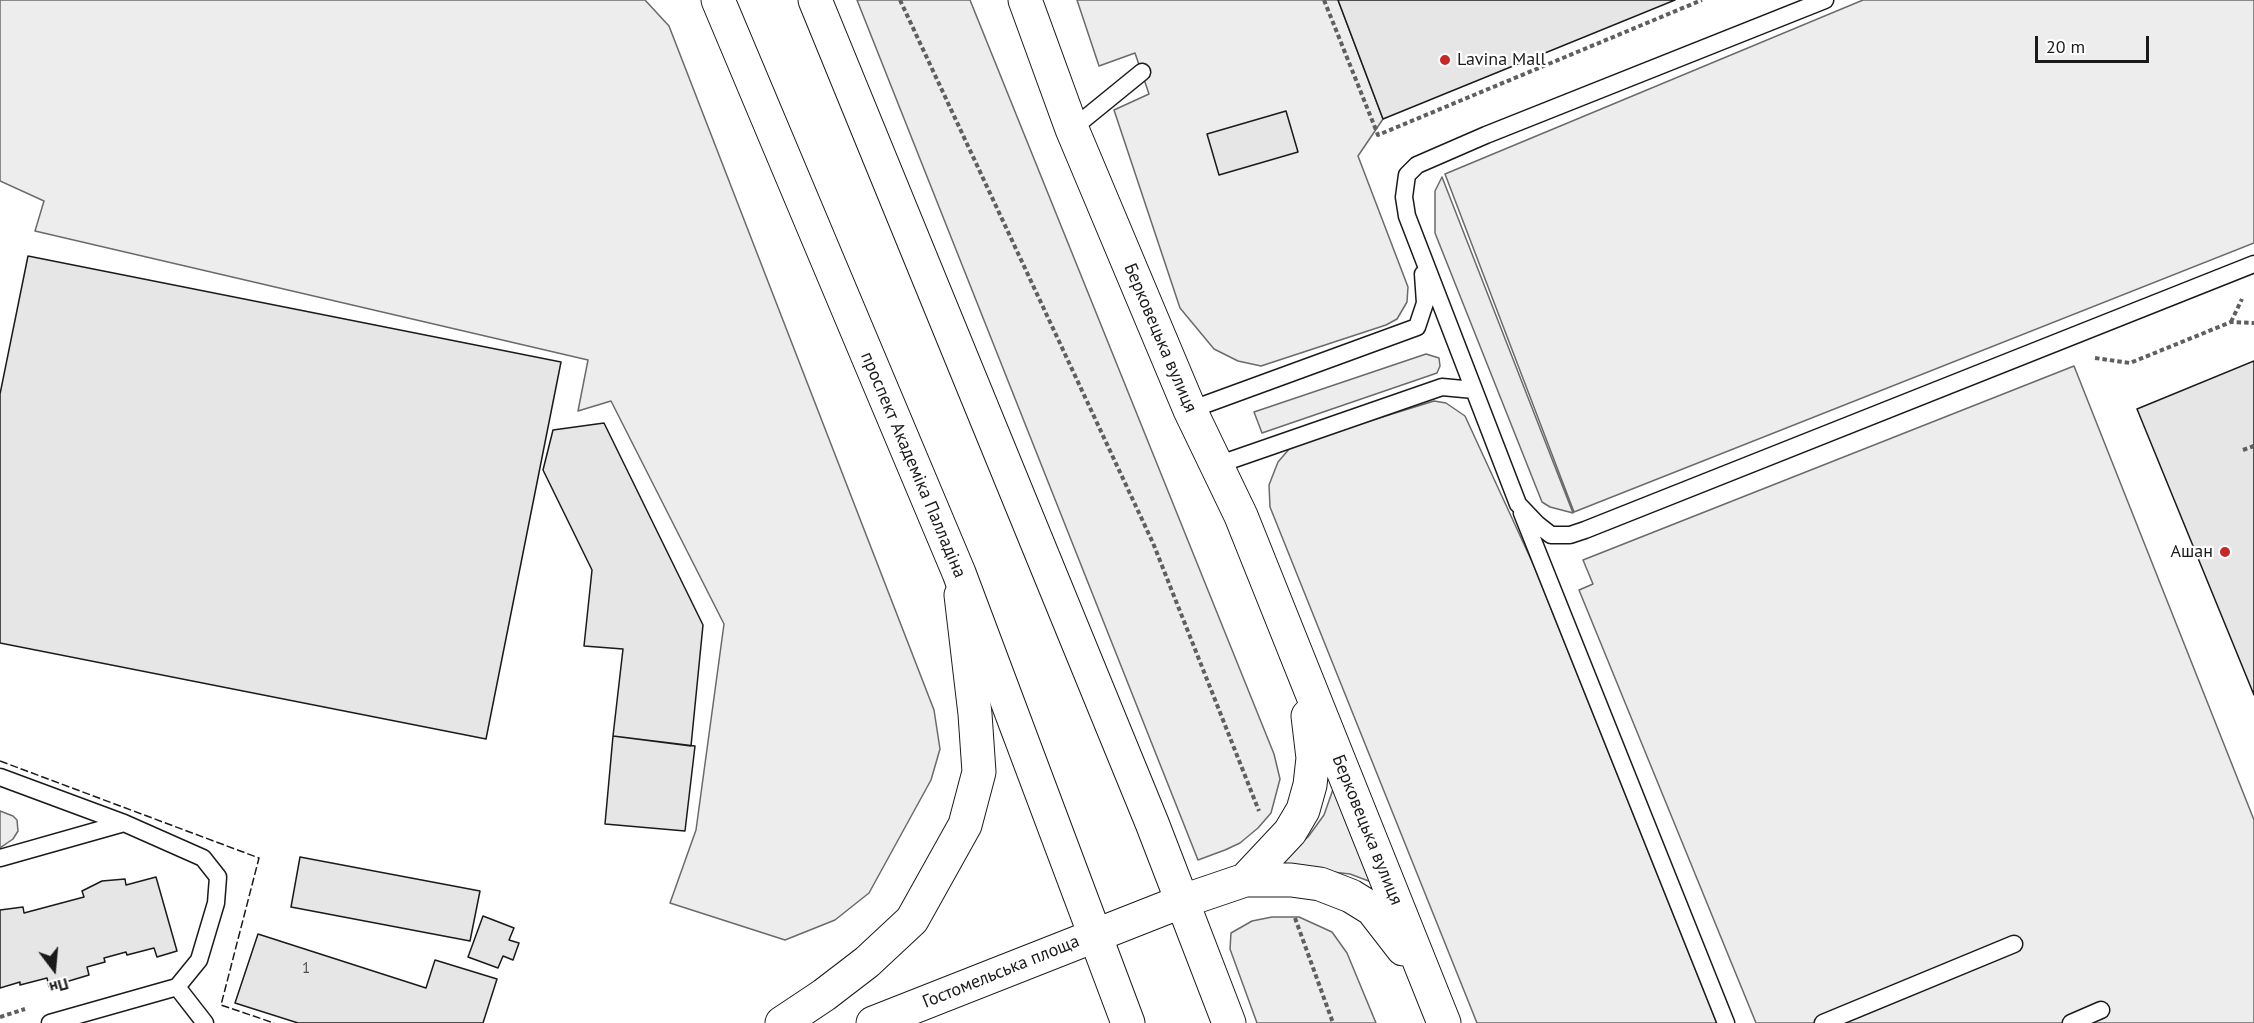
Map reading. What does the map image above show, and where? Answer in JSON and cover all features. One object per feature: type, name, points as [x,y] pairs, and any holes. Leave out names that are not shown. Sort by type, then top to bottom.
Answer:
[{"type":"main road","name":"проспект Академіка Палладіна","points":[[718,0],[959,573],[1095,935]]},
{"type":"main road","points":[[815,0],[1183,901],[1229,1023]]},
{"type":"main road","name":"Берковецька вулиця","points":[[1025,0],[1072,129],[1190,410],[1241,516],[1444,1023]]},
{"type":"main road","points":[[782,1023],[867,962],[912,920],[965,825],[979,772],[975,714],[959,573]]},
{"type":"main road","name":"Берковецька вулиця","points":[[1183,901],[1278,866],[1294,825],[1303,810],[1310,785],[1313,758],[1303,672]]},
{"type":"main road","name":"Берковецька вулиця","points":[[1278,866],[1351,896],[1372,909],[1431,987]]},
{"type":"main road","name":"Гостомельська площа","points":[[873,1023],[1183,901]]},
{"type":"main road","name":"Гостомельська площа","points":[[1095,935],[1128,1023]]},
{"type":"lane","points":[[1726,1023],[1518,504],[1407,216],[1404,197],[1407,175],[1417,165],[1486,135],[1825,0]]},
{"type":"lane","points":[[1072,129],[1142,72]]},
{"type":"lane","points":[[1190,410],[1417,327],[1425,303],[1423,258]]},
{"type":"lane","points":[[1518,504],[1551,535],[1570,535],[2254,264]]},
{"type":"lane","points":[[1217,465],[1442,387],[1474,390]]},
{"type":"lane","points":[[0,777],[124,823],[203,858],[218,877],[216,903],[199,960],[177,987],[50,1023]]},
{"type":"lane","points":[[0,858],[124,823]]},
{"type":"lane","points":[[1823,1023],[2014,944]]},
{"type":"lane","points":[[177,987],[205,1023]]},
{"type":"lane","points":[[2071,1023],[2101,1010]]},
{"type":"path","points":[[900,0],[1153,543],[1255,802],[1333,1023]]},
{"type":"path","points":[[1324,0],[1378,135],[1702,0]]},
{"type":"path","points":[[2231,322],[2246,294]]},
{"type":"path","points":[[2243,450],[2254,446]]},
{"type":"path","points":[[0,1017],[33,1007]]},
{"type":"shaded area","points":[[0,0],[645,0],[669,26],[934,710],[940,749],[931,780],[869,893],[835,920],[785,940],[670,903],[696,830],[724,624],[611,401],[578,411],[588,360],[35,231],[44,201],[0,181]]},
{"type":"shaded area","points":[[857,0],[970,0],[1274,754],[1280,779],[1271,813],[1240,843],[1225,850],[1198,860]]},
{"type":"shaded area","points":[[1077,0],[1338,0],[1383,119],[1358,156],[1408,287],[1407,302],[1397,319],[1386,325],[1261,366],[1238,361],[1214,349],[1180,308],[1114,110],[1149,94],[1135,53],[1099,66]]},
{"type":"shaded area","points":[[1863,0],[2254,0],[2254,243],[1574,512],[1445,174]]},
{"type":"shaded area","points":[[1442,177],[1573,513],[1550,507],[1542,502],[1435,233],[1435,191]]},
{"type":"shaded area","points":[[1426,354],[1439,358],[1440,366],[1437,373],[1262,433],[1254,412]]},
{"type":"shaded area","points":[[2074,366],[2254,820],[2254,1023],[1756,1023],[1579,590],[1593,584],[1583,560]]},
{"type":"shaded area","points":[[1434,401],[1446,403],[1465,416],[1534,566],[1717,1023],[1477,1023],[1270,507],[1269,485],[1278,462],[1290,448]]},
{"type":"shaded area","points":[[1337,778],[1382,886],[1350,874],[1324,871],[1271,873],[1308,837],[1324,815]]},
{"type":"shaded area","points":[[0,811],[17,820],[18,831],[13,839],[0,848]]},
{"type":"shaded area","points":[[1272,917],[1299,917],[1332,932],[1347,953],[1376,1023],[1257,1023],[1230,949],[1231,933],[1252,921]]},
{"type":"building","name":"Lavina Mall","points":[[1338,0],[1675,0],[1383,119]]},
{"type":"building","points":[[1286,111],[1298,152],[1219,175],[1207,134]]},
{"type":"building","points":[[28,256],[561,362],[486,739],[0,643],[0,394]]},
{"type":"building","name":"Ашан","points":[[2254,361],[2254,695],[2137,409]]},
{"type":"building","points":[[604,423],[703,625],[691,746],[613,736],[623,649],[584,646],[592,570],[543,470],[553,430]]},
{"type":"building","points":[[613,736],[695,746],[685,831],[605,824]]},
{"type":"building","points":[[300,857],[480,891],[470,941],[291,907]]},
{"type":"building","points":[[156,877],[177,951],[157,957],[154,948],[127,955],[126,952],[104,958],[105,962],[87,967],[89,975],[49,987],[47,978],[0,988],[0,910],[23,907],[24,913],[84,897],[82,891],[102,881],[125,879],[126,885]]},
{"type":"building","points":[[483,916],[514,928],[509,940],[519,943],[513,960],[503,956],[498,968],[468,957]]},
{"type":"building","points":[[258,934],[426,988],[435,960],[497,979],[483,1023],[298,1023],[235,1003]]},
{"type":"fence","points":[[0,761],[259,858],[221,1005],[274,1023]]},
{"type":"place","name":"Lavina Mall","points":[[1445,60]]},
{"type":"place","name":"Ашан","points":[[2225,552]]}]
